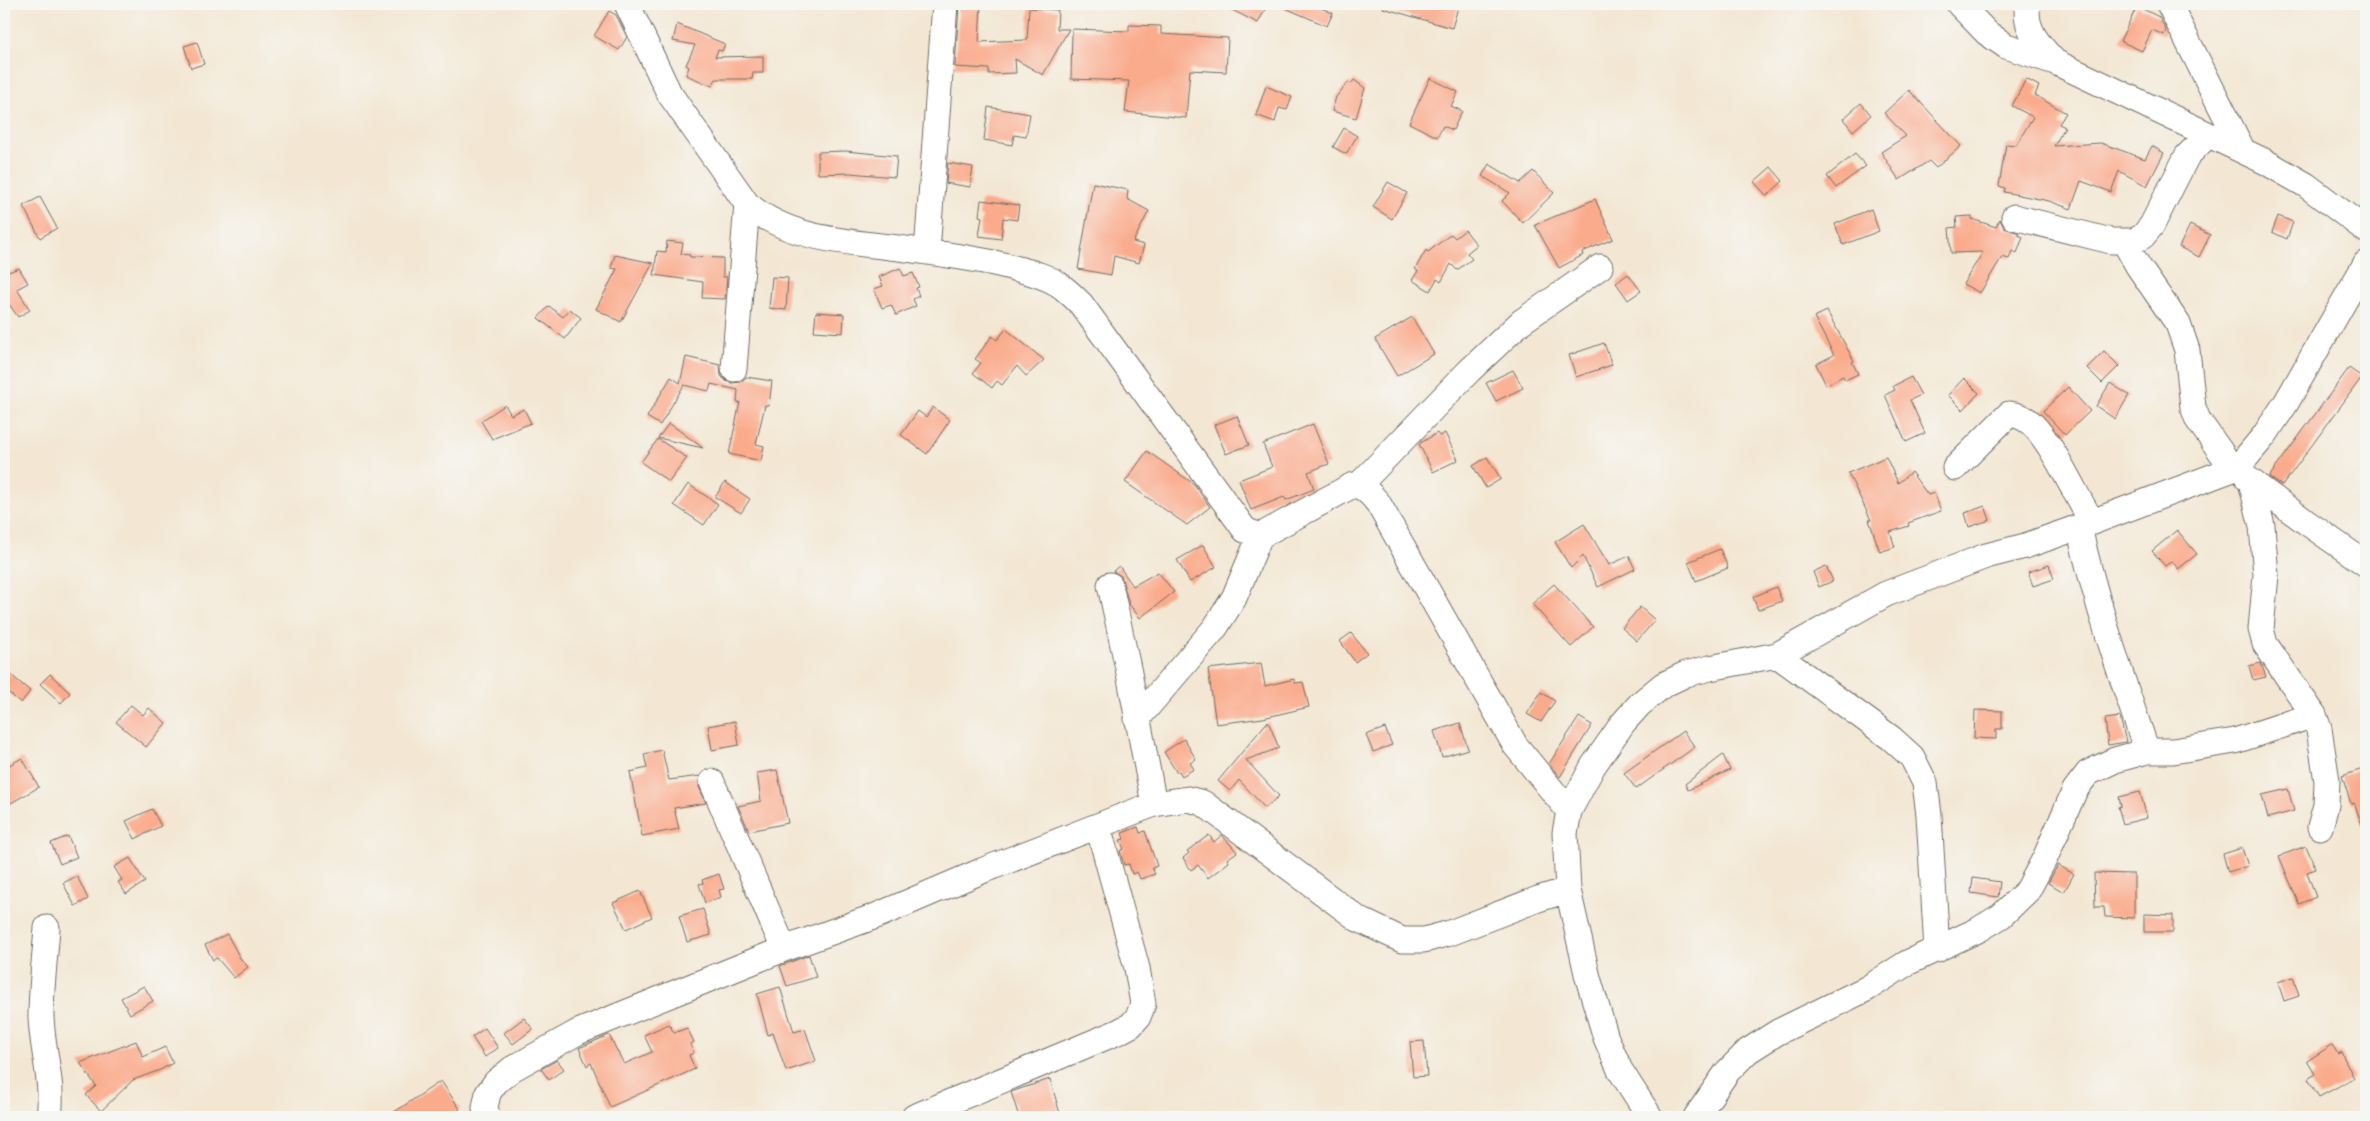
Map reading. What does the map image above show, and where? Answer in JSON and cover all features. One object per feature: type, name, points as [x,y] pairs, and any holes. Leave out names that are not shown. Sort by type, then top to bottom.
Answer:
[{"type":"street","points":[[627,4],[669,93],[747,204],[760,215],[780,226],[805,234],[831,240],[995,263],[1030,272],[1058,284],[1081,304],[1245,530],[1260,536]]},
{"type":"street","points":[[927,252],[945,4]]},
{"type":"street","points":[[1959,4],[1987,33],[2006,46],[2055,62],[2243,151],[2306,185],[2366,230]]},
{"type":"street","points":[[2028,4],[2026,15],[2029,27],[2040,45],[2055,62]]},
{"type":"street","points":[[2169,4],[2243,151]]},
{"type":"street","points":[[2014,217],[2055,229],[2111,241],[2134,241],[2143,236],[2152,226],[2187,156],[2208,135]]},
{"type":"street","points":[[734,369],[747,204]]},
{"type":"street","points":[[2124,241],[2138,266],[2178,324],[2187,350],[2193,407],[2198,420],[2223,455],[2240,473],[2366,564]]},
{"type":"street","points":[[1650,1117],[1620,1070],[1606,1038],[1588,978],[1568,890],[1565,833],[1569,811],[1593,766],[1609,742],[1640,704],[1664,685],[1686,674],[1777,655],[1886,594],[1986,556],[2025,546],[2191,486],[2240,473],[2286,403],[2366,263]]},
{"type":"street","points":[[1359,486],[1469,371],[1521,322],[1600,267]]},
{"type":"street","points":[[1955,468],[2009,414],[2018,415],[2034,426],[2046,444],[2085,524],[2106,634],[2147,750]]},
{"type":"street","points":[[2240,473],[2262,526],[2266,576],[2261,629],[2265,644],[2314,715],[2324,753],[2328,781],[2326,805],[2320,827]]},
{"type":"street","points":[[1137,719],[1215,628],[1241,584],[1260,536],[1352,485],[1359,486],[1366,490],[1378,503],[1515,745],[1569,811]]},
{"type":"street","points":[[1110,585],[1154,804]]},
{"type":"street","points":[[1777,655],[1892,738],[1912,757],[1925,783],[1929,815],[1937,950]]},
{"type":"street","points":[[1696,1117],[1727,1072],[1748,1050],[1778,1032],[1868,988],[1907,963],[1937,950],[2001,916],[2028,890],[2045,858],[2075,790],[2088,773],[2115,760],[2147,750],[2173,752],[2218,744],[2314,715]]},
{"type":"street","points":[[712,782],[784,949]]},
{"type":"street","points":[[488,1117],[485,1108],[488,1093],[496,1082],[512,1069],[578,1032],[784,949],[876,916],[984,870],[1154,804],[1188,799],[1203,803],[1358,919],[1402,940],[1424,940],[1450,933],[1538,899],[1568,890]]},
{"type":"street","points":[[914,1117],[1118,1032],[1131,1025],[1138,1016],[1142,1004],[1137,968],[1098,826]]},
{"type":"street","points":[[47,928],[41,1018],[51,1108],[49,1117]]},
{"type":"building","points":[[959,4],[981,4],[979,42],[1027,40],[1029,8],[1058,10],[1057,29],[1069,29],[1043,75],[1015,59],[1016,73],[989,74],[989,69],[955,67]]},
{"type":"building","points":[[1220,4],[1268,4],[1258,23]]},
{"type":"building","points":[[1276,4],[1311,4],[1333,13],[1327,26]]},
{"type":"building","points":[[1384,4],[1459,4],[1452,28],[1383,8]]},
{"type":"building","points":[[2137,6],[2159,17],[2166,30],[2164,35],[2152,30],[2142,51],[2120,41]]},
{"type":"building","points":[[609,11],[616,15],[627,37],[619,50],[594,36]]},
{"type":"building","points":[[677,24],[725,44],[722,51],[718,50],[715,57],[763,56],[763,73],[753,73],[752,79],[716,79],[712,86],[686,75],[689,67],[686,65],[695,45],[673,41]]},
{"type":"building","points":[[1129,25],[1161,26],[1161,34],[1228,38],[1226,72],[1190,70],[1186,118],[1125,112],[1129,81],[1071,79],[1072,29],[1129,31]]},
{"type":"building","points":[[197,42],[204,64],[191,68],[184,46]]},
{"type":"building","points":[[1430,78],[1458,92],[1451,106],[1462,111],[1453,130],[1443,126],[1437,137],[1409,123]]},
{"type":"building","points":[[2026,79],[2039,86],[2035,95],[2066,113],[2059,124],[2065,127],[2054,146],[2101,143],[2145,159],[2152,146],[2164,153],[2147,186],[2119,171],[2111,192],[2081,181],[2071,209],[2049,201],[2004,192],[2005,188],[1999,186],[2006,144],[2016,145],[2033,117],[2012,106]]},
{"type":"building","points":[[1354,80],[1365,88],[1356,118],[1332,111],[1336,97],[1348,82],[1351,84]]},
{"type":"building","points":[[1266,86],[1292,97],[1287,110],[1279,108],[1275,122],[1256,115]]},
{"type":"building","points":[[1909,90],[1961,146],[1936,168],[1929,161],[1899,180],[1881,152],[1906,136],[1884,113]]},
{"type":"building","points":[[1861,103],[1871,115],[1853,131],[1843,119]]},
{"type":"building","points":[[988,107],[1030,114],[1026,137],[1014,135],[1012,145],[984,140]]},
{"type":"building","points":[[1344,128],[1357,136],[1346,154],[1333,147]]},
{"type":"building","points":[[846,151],[897,156],[895,177],[850,173],[818,174],[818,152]]},
{"type":"building","points":[[1855,154],[1866,166],[1836,188],[1827,176]]},
{"type":"building","points":[[948,163],[973,167],[970,187],[946,183]]},
{"type":"building","points":[[1489,164],[1520,183],[1533,171],[1554,193],[1523,223],[1502,201],[1510,193],[1482,176]]},
{"type":"building","points":[[1771,167],[1783,181],[1767,196],[1754,182]]},
{"type":"building","points":[[1388,182],[1407,193],[1392,219],[1373,207]]},
{"type":"building","points":[[1093,183],[1128,190],[1127,199],[1149,211],[1133,242],[1144,245],[1139,263],[1114,256],[1111,275],[1078,269]]},
{"type":"building","points":[[40,197],[57,228],[40,238],[23,206]]},
{"type":"building","points":[[1595,199],[1613,239],[1582,252],[1583,255],[1559,268],[1535,225]]},
{"type":"building","points":[[981,200],[1019,205],[1017,220],[1003,218],[1001,239],[979,236],[982,217],[979,216]]},
{"type":"building","points":[[1871,209],[1879,231],[1843,245],[1835,224]]},
{"type":"building","points":[[1972,216],[1972,219],[1996,227],[2000,219],[2004,228],[2019,233],[2018,235],[2023,237],[2017,253],[2012,251],[2009,259],[2002,257],[1980,293],[1963,284],[1983,252],[1951,253],[1949,228],[1957,227],[1956,217]]},
{"type":"building","points":[[2278,216],[2293,222],[2287,239],[2272,232]]},
{"type":"building","points":[[2190,225],[2210,235],[2199,257],[2179,247]]},
{"type":"building","points":[[1465,230],[1477,245],[1467,253],[1472,259],[1457,270],[1451,264],[1441,282],[1437,279],[1430,291],[1412,280],[1418,271],[1415,269],[1426,250],[1428,252],[1451,234],[1455,238]]},
{"type":"building","points":[[667,241],[683,243],[681,254],[690,255],[690,257],[723,258],[723,277],[727,277],[725,299],[702,298],[703,282],[654,275],[657,251],[666,252]]},
{"type":"building","points":[[615,255],[653,263],[621,322],[596,309],[617,269],[611,268]]},
{"type":"building","points":[[19,268],[28,283],[17,289],[30,310],[18,317],[4,297],[4,269],[6,273]]},
{"type":"building","points":[[900,268],[904,276],[913,273],[919,287],[916,288],[919,296],[913,299],[916,306],[896,315],[891,305],[882,308],[874,289],[883,286],[879,277]]},
{"type":"building","points":[[1628,274],[1641,291],[1628,300],[1616,283]]},
{"type":"building","points":[[772,277],[788,278],[786,310],[769,308]]},
{"type":"building","points":[[549,306],[563,317],[570,309],[581,318],[565,339],[538,318]]},
{"type":"building","points":[[1827,311],[1854,361],[1852,362],[1858,374],[1845,380],[1843,376],[1826,385],[1816,364],[1834,355],[1814,317]]},
{"type":"building","points":[[816,312],[844,314],[843,333],[814,331]]},
{"type":"building","points":[[1412,317],[1434,354],[1397,376],[1375,339]]},
{"type":"building","points":[[1006,329],[1044,360],[1026,376],[1017,366],[1002,385],[997,381],[992,388],[973,373],[981,363],[975,359],[992,336],[997,340]]},
{"type":"building","points":[[1604,343],[1612,365],[1576,377],[1569,355]]},
{"type":"building","points":[[2104,351],[2119,366],[2102,383],[2087,368]]},
{"type":"building","points":[[686,357],[720,365],[721,376],[726,381],[732,383],[741,382],[746,377],[772,381],[769,406],[765,405],[756,444],[764,446],[761,461],[729,454],[740,402],[737,402],[738,390],[711,384],[709,391],[684,385],[660,425],[647,417],[671,377],[680,383]]},
{"type":"building","points":[[2349,368],[2362,377],[2282,486],[2269,477]]},
{"type":"building","points":[[1513,370],[1523,388],[1496,401],[1486,383]]},
{"type":"building","points":[[1911,377],[1921,395],[1910,400],[1925,433],[1906,442],[1885,395],[1895,390],[1893,386]]},
{"type":"building","points":[[1964,378],[1979,393],[1963,410],[1948,395]]},
{"type":"building","points":[[2110,383],[2129,395],[2115,419],[2096,406]]},
{"type":"building","points":[[2068,387],[2090,411],[2065,435],[2043,411]]},
{"type":"building","points":[[505,405],[511,415],[524,409],[531,423],[492,439],[481,421]]},
{"type":"building","points":[[933,407],[950,420],[927,454],[901,435],[918,411],[926,417]]},
{"type":"building","points":[[1237,416],[1249,445],[1226,454],[1214,425]]},
{"type":"building","points":[[669,423],[703,448],[658,438]]},
{"type":"building","points":[[1313,424],[1329,464],[1308,472],[1314,489],[1286,500],[1284,497],[1251,510],[1239,480],[1272,467],[1263,444]]},
{"type":"building","points":[[1437,433],[1439,436],[1445,433],[1458,460],[1433,472],[1419,444]]},
{"type":"building","points":[[658,439],[687,458],[669,482],[641,462]]},
{"type":"building","points":[[1147,451],[1194,484],[1210,507],[1187,525],[1125,482]]},
{"type":"building","points":[[1487,457],[1501,479],[1486,488],[1473,466]]},
{"type":"building","points":[[1886,457],[1898,483],[1911,472],[1928,495],[1934,493],[1941,511],[1908,523],[1909,526],[1890,532],[1895,547],[1880,552],[1869,520],[1871,520],[1848,473]]},
{"type":"building","points":[[725,482],[750,499],[741,513],[715,497]]},
{"type":"building","points":[[688,484],[718,504],[704,525],[674,505]]},
{"type":"building","points":[[1985,506],[1990,520],[1969,527],[1965,513]]},
{"type":"building","points":[[1584,524],[1609,565],[1629,556],[1635,569],[1598,587],[1583,556],[1571,568],[1555,542]]},
{"type":"building","points":[[2177,530],[2197,554],[2178,569],[2172,561],[2165,566],[2152,551]]},
{"type":"building","points":[[1203,545],[1216,567],[1190,582],[1177,560]]},
{"type":"building","points":[[1720,549],[1728,568],[1696,581],[1688,562]]},
{"type":"building","points":[[2049,565],[2054,579],[2033,586],[2028,572]]},
{"type":"building","points":[[1119,566],[1133,586],[1158,572],[1174,592],[1140,618],[1129,604],[1121,576],[1113,571]]},
{"type":"building","points":[[1826,566],[1833,581],[1819,587],[1813,572]]},
{"type":"building","points":[[1554,584],[1593,627],[1571,647],[1532,604]]},
{"type":"building","points":[[1776,587],[1782,601],[1758,610],[1753,597]]},
{"type":"building","points":[[1640,607],[1655,620],[1637,641],[1622,628]]},
{"type":"building","points":[[1351,633],[1367,653],[1355,662],[1340,641]]},
{"type":"building","points":[[1261,663],[1265,686],[1294,679],[1295,683],[1303,682],[1309,707],[1263,718],[1216,724],[1208,669]]},
{"type":"building","points":[[2261,663],[2266,677],[2253,680],[2249,666]]},
{"type":"building","points":[[4,669],[30,691],[21,703],[4,689]]},
{"type":"building","points":[[50,674],[70,693],[61,703],[40,684]]},
{"type":"building","points":[[1541,692],[1555,701],[1541,722],[1527,714]]},
{"type":"building","points":[[131,705],[143,715],[149,708],[166,723],[146,747],[116,722]]},
{"type":"building","points":[[1975,710],[2002,711],[2002,729],[1996,729],[1996,739],[1974,738]]},
{"type":"building","points":[[1579,717],[1592,725],[1560,777],[1549,764]]},
{"type":"building","points":[[2120,717],[2126,742],[2108,745],[2105,719]]},
{"type":"building","points":[[735,721],[739,745],[712,750],[708,726]]},
{"type":"building","points":[[1268,721],[1279,748],[1246,760],[1279,796],[1265,808],[1239,780],[1230,791],[1218,781]]},
{"type":"building","points":[[1460,723],[1468,749],[1442,757],[1434,731]]},
{"type":"building","points":[[1385,728],[1392,745],[1373,752],[1366,735]]},
{"type":"building","points":[[1683,731],[1695,747],[1636,789],[1624,773]]},
{"type":"building","points":[[1184,739],[1196,759],[1190,763],[1194,769],[1182,776],[1179,771],[1177,773],[1164,752]]},
{"type":"building","points":[[662,750],[669,780],[700,776],[699,787],[706,803],[674,808],[679,829],[642,836],[630,772],[647,768],[644,754]]},
{"type":"building","points":[[1723,755],[1730,770],[1688,790],[1685,784]]},
{"type":"building","points":[[22,758],[39,787],[4,807],[4,768]]},
{"type":"building","points":[[2366,768],[2366,830],[2364,830],[2354,803],[2351,804],[2342,776]]},
{"type":"building","points":[[777,770],[788,823],[749,831],[738,806],[761,801],[757,773]]},
{"type":"building","points":[[2288,789],[2294,811],[2268,818],[2262,795]]},
{"type":"building","points":[[2140,792],[2147,818],[2123,824],[2118,807],[2121,806],[2119,797]]},
{"type":"building","points":[[152,809],[161,826],[135,839],[126,821]]},
{"type":"building","points":[[1138,827],[1140,833],[1145,831],[1157,866],[1152,868],[1155,874],[1140,879],[1137,872],[1132,874],[1129,864],[1124,865],[1120,851],[1124,849],[1120,840],[1124,839],[1122,833]]},
{"type":"building","points":[[1209,835],[1214,842],[1222,835],[1237,852],[1227,859],[1229,862],[1208,878],[1198,865],[1191,870],[1183,858],[1189,853],[1187,851]]},
{"type":"building","points":[[68,836],[77,857],[60,864],[51,843]]},
{"type":"building","points":[[2306,846],[2316,869],[2307,872],[2316,897],[2299,904],[2279,856]]},
{"type":"building","points":[[2242,848],[2248,866],[2228,872],[2223,854]]},
{"type":"building","points":[[130,858],[145,882],[126,894],[118,882],[122,880],[114,867]]},
{"type":"building","points":[[2058,865],[2074,874],[2064,892],[2048,883]]},
{"type":"building","points":[[2094,873],[2134,874],[2134,918],[2105,917],[2104,907],[2095,907]]},
{"type":"building","points":[[719,874],[724,889],[719,890],[721,897],[705,903],[699,884],[703,883],[702,880]]},
{"type":"building","points":[[77,876],[88,899],[75,906],[63,883]]},
{"type":"building","points":[[1973,878],[2000,882],[1998,897],[1971,893]]},
{"type":"building","points":[[640,891],[652,917],[626,929],[613,903]]},
{"type":"building","points":[[703,909],[711,935],[687,942],[679,916]]},
{"type":"building","points":[[2144,914],[2173,915],[2173,932],[2144,932]]},
{"type":"building","points":[[227,934],[240,958],[248,967],[234,978],[217,958],[213,960],[205,945]]},
{"type":"building","points":[[809,955],[816,977],[787,986],[780,966]]},
{"type":"building","points":[[2293,977],[2299,996],[2284,1001],[2278,982]]},
{"type":"building","points":[[144,986],[153,1001],[130,1014],[121,998]]},
{"type":"building","points":[[780,987],[794,1032],[805,1029],[816,1061],[786,1071],[773,1033],[768,1035],[757,994]]},
{"type":"building","points":[[524,1018],[533,1029],[513,1044],[504,1033]]},
{"type":"building","points":[[669,1024],[674,1033],[687,1028],[694,1042],[690,1044],[694,1053],[689,1055],[695,1069],[610,1107],[591,1063],[587,1066],[579,1048],[609,1035],[624,1064],[652,1052],[644,1035]]},
{"type":"building","points":[[485,1028],[498,1048],[485,1057],[472,1037]]},
{"type":"building","points":[[136,1041],[143,1057],[165,1047],[173,1063],[133,1080],[101,1111],[86,1095],[96,1086],[80,1063]]},
{"type":"building","points":[[1424,1041],[1427,1076],[1413,1077],[1410,1042]]},
{"type":"building","points":[[2332,1045],[2338,1054],[2341,1052],[2354,1078],[2319,1097],[2308,1079],[2315,1074],[2307,1061]]},
{"type":"building","points":[[557,1060],[564,1069],[549,1080],[541,1069]]},
{"type":"building","points":[[1050,1079],[1061,1117],[1019,1117],[1011,1092]]},
{"type":"building","points":[[441,1081],[460,1109],[447,1117],[387,1117]]}]
